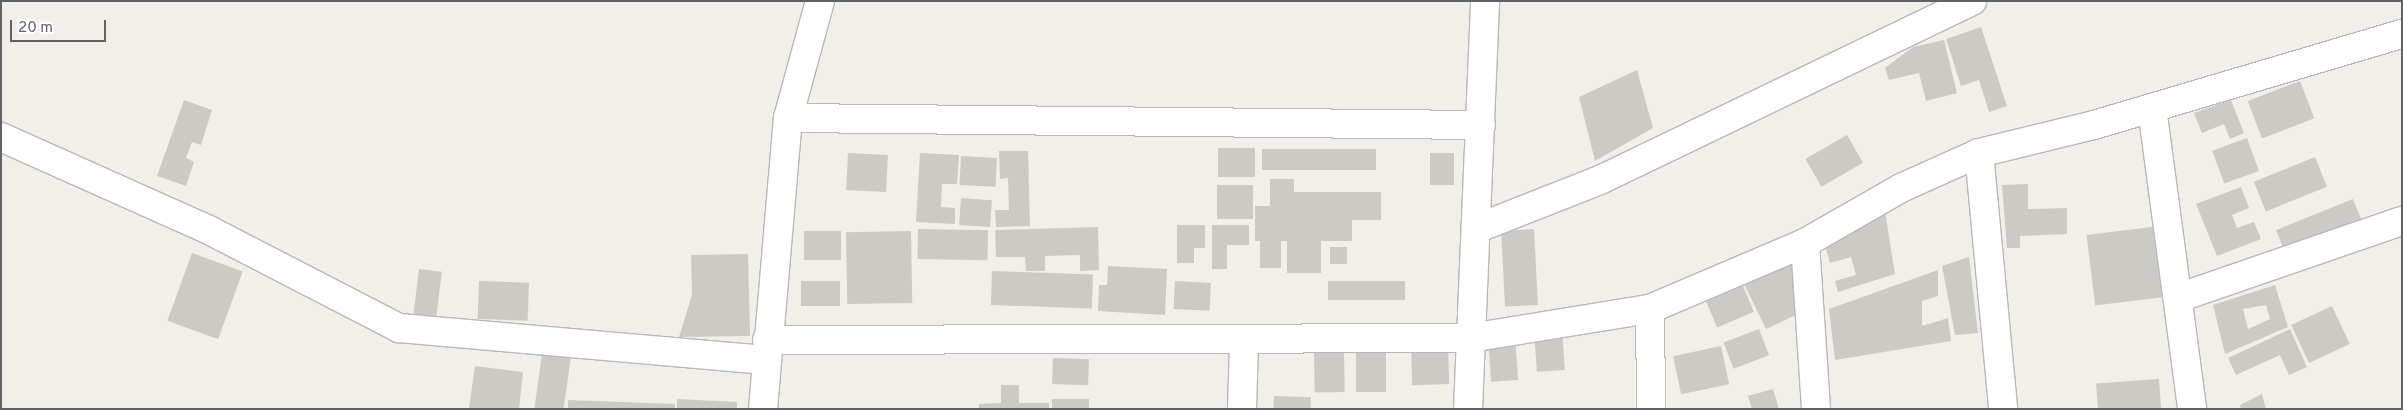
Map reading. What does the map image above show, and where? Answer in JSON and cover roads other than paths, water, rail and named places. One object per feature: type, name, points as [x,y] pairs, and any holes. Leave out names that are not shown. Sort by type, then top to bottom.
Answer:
[{"type":"street","points":[[762,409],[788,118],[820,1]]},
{"type":"street","points":[[1468,409],[1470,338],[1478,228],[1485,1]]},
{"type":"street","points":[[1478,228],[1600,180],[1972,1]]},
{"type":"street","points":[[1,136],[209,230],[399,328],[766,350],[1244,340],[1470,338],[1650,309],[1805,243],[1901,188],[1979,153],[2152,108],[2402,34]]},
{"type":"street","points":[[2152,108],[2192,409]]},
{"type":"street","points":[[788,118],[1481,125]]},
{"type":"street","points":[[1979,153],[2003,409]]},
{"type":"street","points":[[2178,298],[2402,221]]},
{"type":"street","points":[[1805,243],[1816,409]]},
{"type":"street","points":[[1650,309],[1651,409]]},
{"type":"street","points":[[1242,409],[1244,340]]}]
